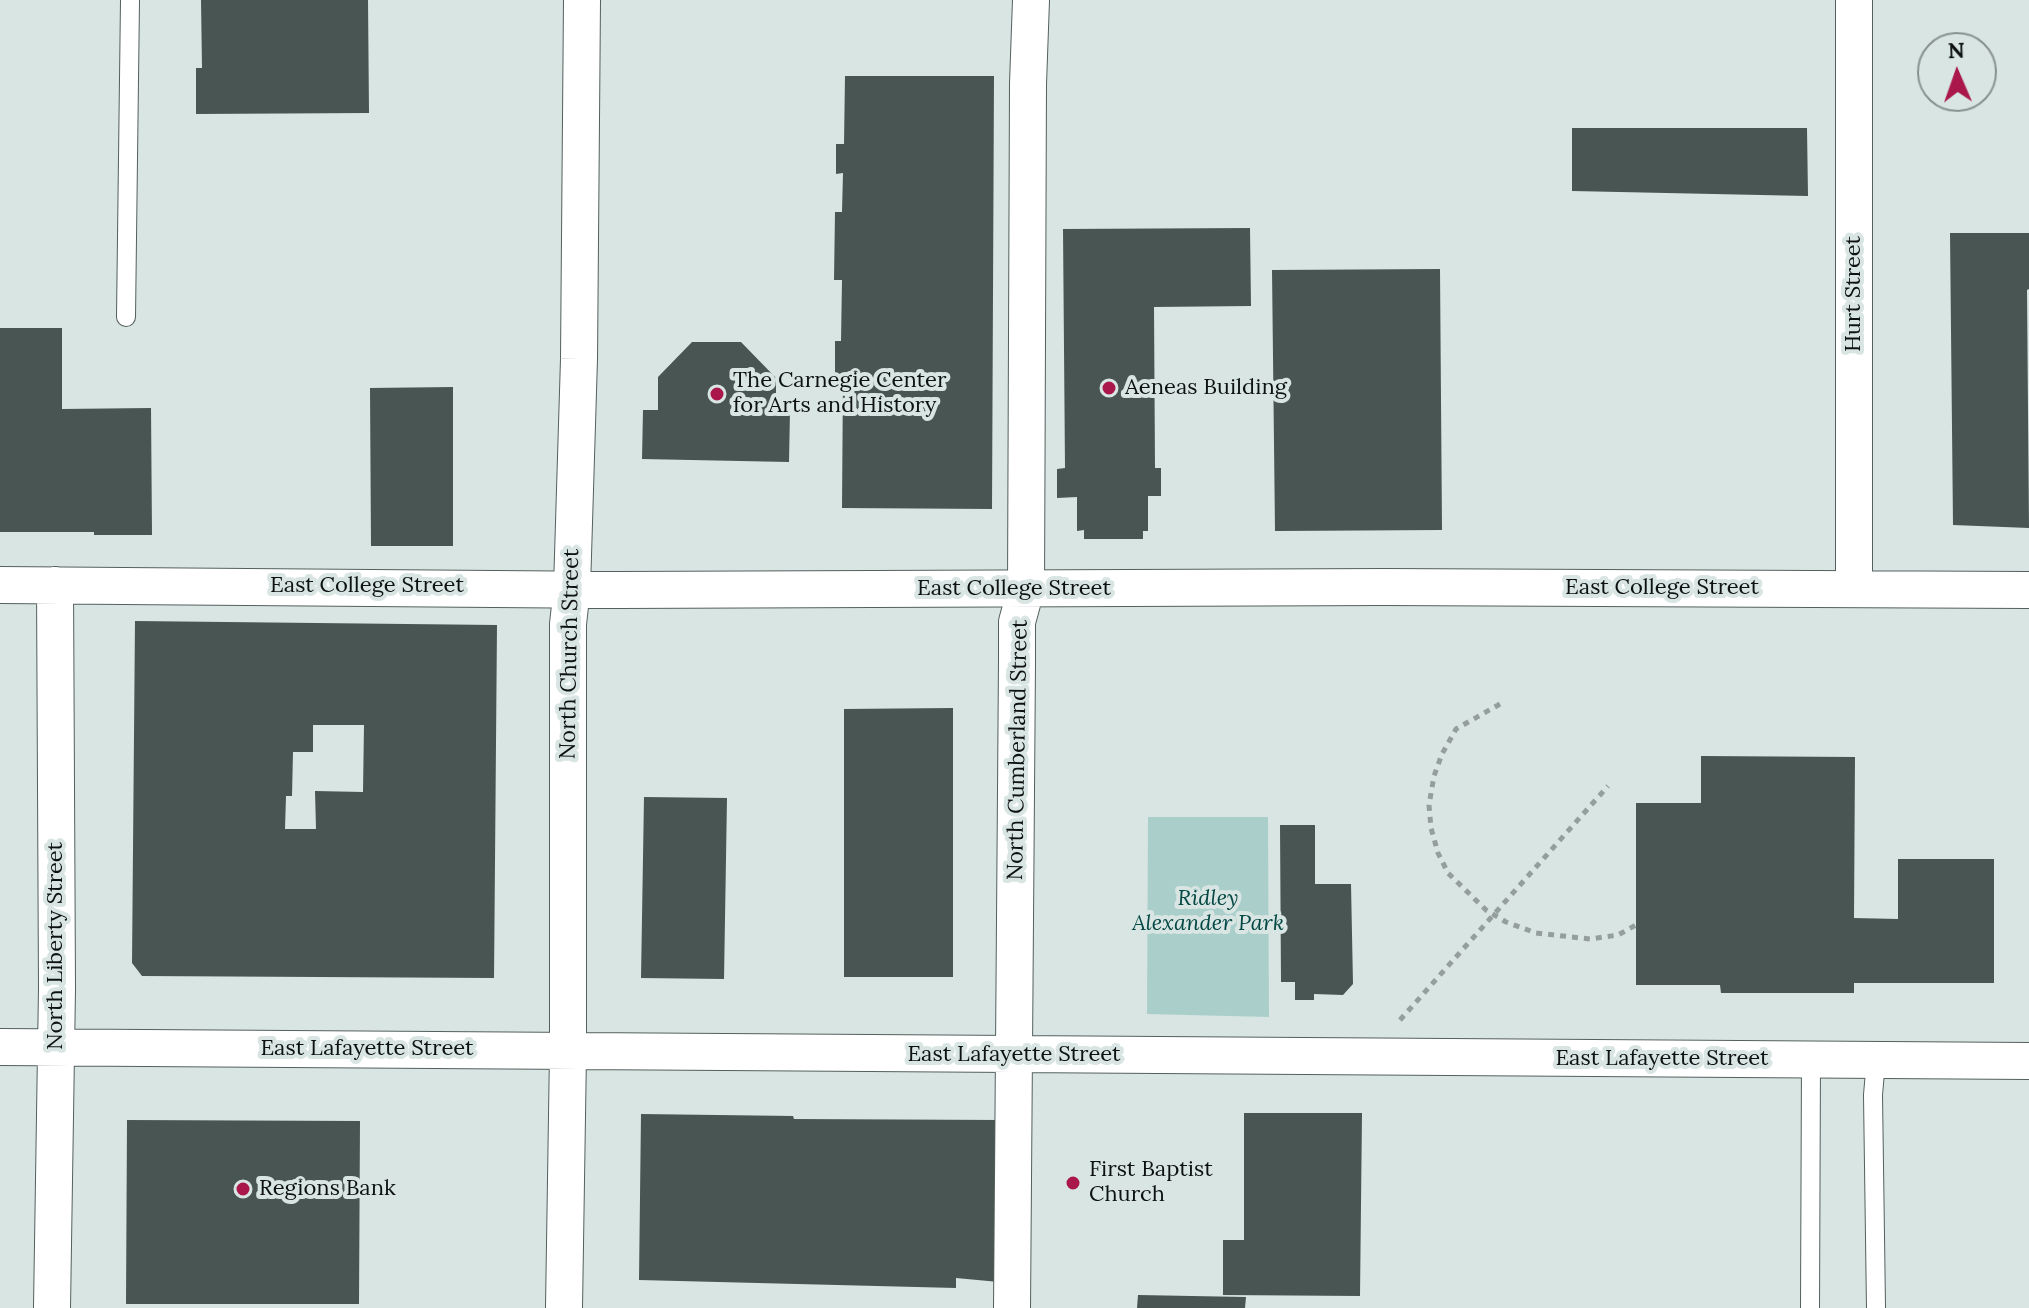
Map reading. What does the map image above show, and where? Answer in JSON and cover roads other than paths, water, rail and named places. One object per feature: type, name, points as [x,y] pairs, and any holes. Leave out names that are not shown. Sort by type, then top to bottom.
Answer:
[{"type":"street","name":"North Church Street","points":[[564,1308],[568,1052],[568,624],[572,588],[582,224],[582,0]]},
{"type":"street","name":"North Cumberland Street","points":[[1012,1308],[1017,622],[1026,589],[1031,0]]},
{"type":"street","name":"Hurt Street","points":[[1854,0],[1854,587]]},
{"type":"street","name":"East College Street","points":[[0,585],[1026,589],[1854,587],[2029,590]]},
{"type":"street","name":"North Liberty Street","points":[[52,1308],[55,585]]},
{"type":"street","name":"East Lafayette Street","points":[[0,1047],[2029,1061]]},
{"type":"lane","points":[[126,317],[130,0]]},
{"type":"lane","points":[[1810,1308],[1811,1060]]},
{"type":"lane","points":[[1876,1060],[1873,1095],[1876,1308]]},
{"type":"place","name":"Aeneas Building","points":[[1109,388]]},
{"type":"place","name":"The Carnegie Center for Arts and History","points":[[717,394]]},
{"type":"place","name":"First Baptist Church","points":[[1073,1183]]},
{"type":"place","name":"Regions Bank","points":[[243,1189]]},
{"type":"park label","name":"Ridley Alexander Park","points":[[1208,912]]}]
